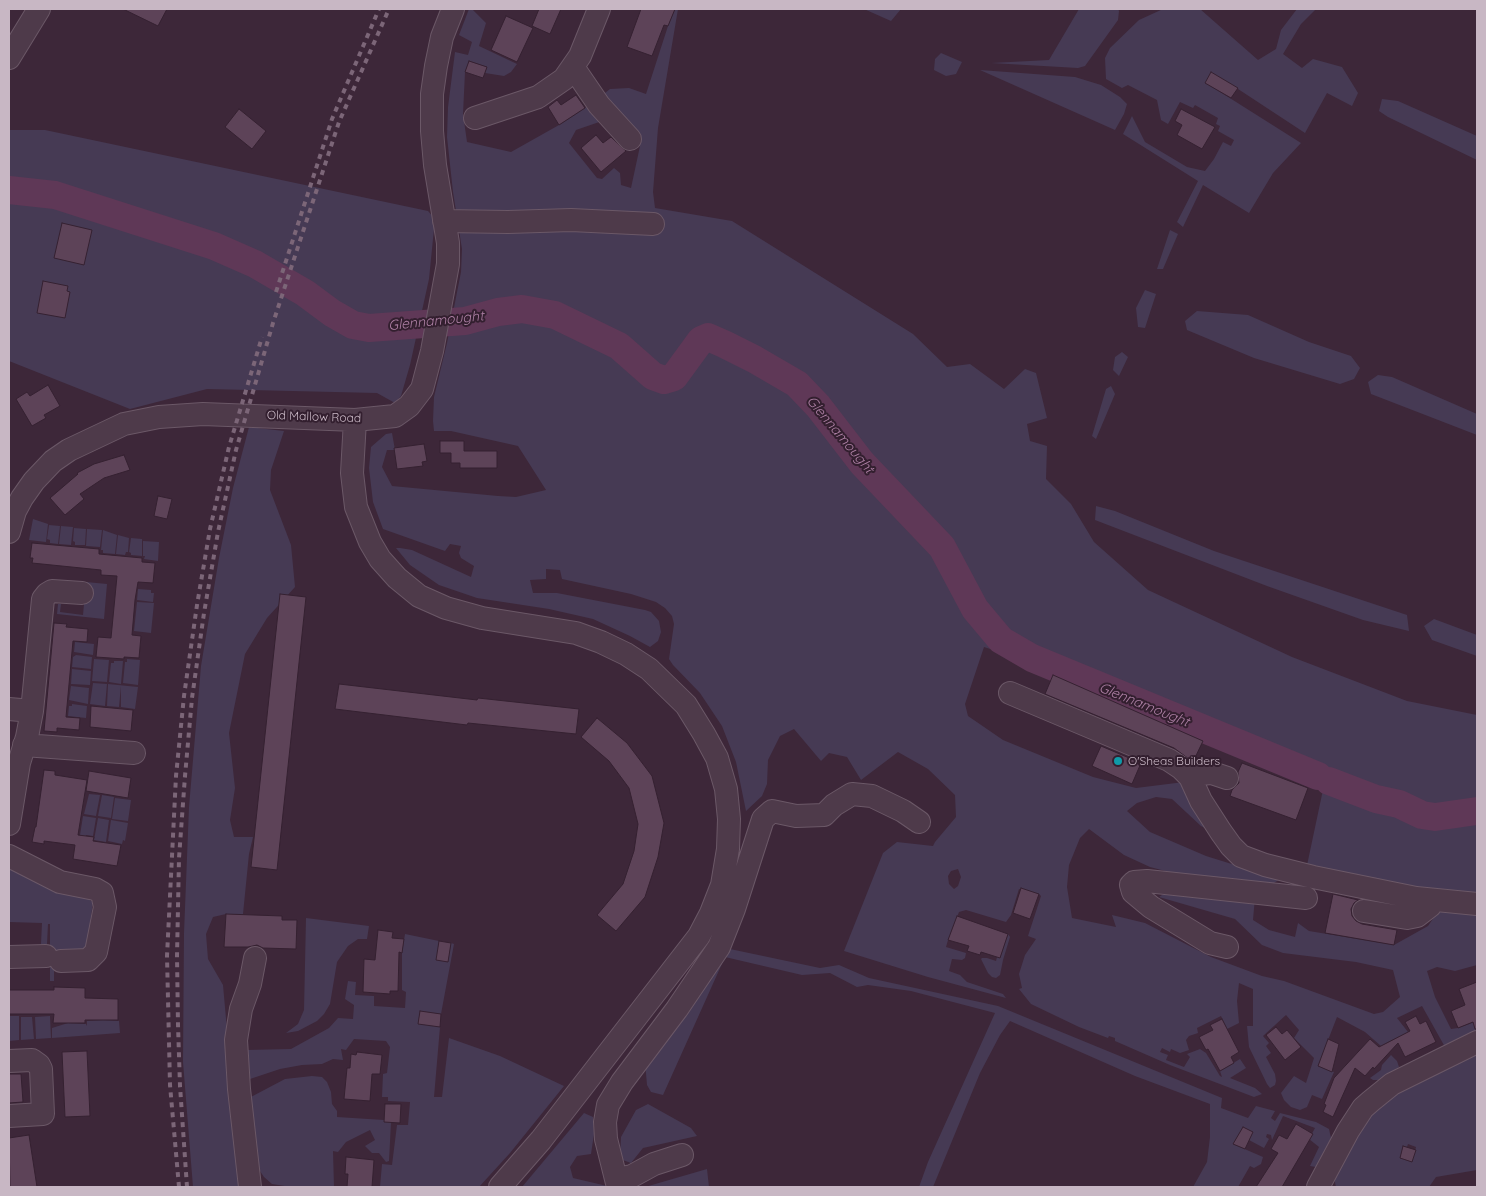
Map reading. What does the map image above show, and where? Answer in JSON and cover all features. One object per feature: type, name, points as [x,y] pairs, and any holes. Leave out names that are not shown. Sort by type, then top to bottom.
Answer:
[{"type":"street","points":[[9,58],[40,9]]},
{"type":"street","name":"Old Mallow Road","points":[[9,532],[15,511],[22,498],[34,481],[53,461],[69,450],[124,424],[159,417],[203,414],[355,420],[395,416],[409,406],[422,390],[432,350],[448,264],[448,243],[434,157],[432,94],[442,37],[453,9]]},
{"type":"street","points":[[475,118],[538,97],[564,79],[580,56],[600,9]]},
{"type":"street","points":[[573,67],[599,105],[630,139]]},
{"type":"street","points":[[444,221],[508,222],[571,220],[653,224]]},
{"type":"street","points":[[355,420],[352,473],[356,506],[370,542],[380,559],[397,578],[419,596],[446,608],[482,618],[576,633],[601,642],[649,668],[686,705],[716,758],[726,789],[729,819],[728,848],[722,884],[711,913],[699,936],[541,1140],[500,1187]]},
{"type":"street","points":[[9,824],[19,763],[32,711],[43,598],[52,592],[82,593]]},
{"type":"street","points":[[1010,693],[1168,760],[1181,768],[1190,777],[1201,801],[1221,832],[1241,856],[1313,877],[1430,901],[1477,904]]},
{"type":"street","points":[[9,709],[32,711]]},
{"type":"street","points":[[24,745],[134,753]]},
{"type":"street","points":[[1190,777],[1212,773],[1227,778]]},
{"type":"street","points":[[682,1155],[654,1164],[617,1183],[606,1139],[605,1122],[608,1105],[622,1082],[677,1009],[719,947],[734,909],[763,819],[772,811],[796,816],[824,815],[834,805],[852,794],[872,796],[903,810],[919,822]]},
{"type":"street","points":[[9,856],[60,882],[95,889],[102,893],[105,907],[96,952],[88,960],[9,956]]},
{"type":"street","points":[[1227,947],[1210,943],[1151,907],[1132,892],[1131,885],[1134,882],[1147,881],[1305,905],[1313,877]]},
{"type":"street","points":[[1364,911],[1407,918],[1424,912],[1430,906],[1430,901]]},
{"type":"street","points":[[250,1187],[236,1040],[241,1009],[250,984],[255,958]]},
{"type":"street","points":[[1318,1187],[1348,1131],[1363,1108],[1371,1100],[1392,1084],[1477,1042]]},
{"type":"street","points":[[9,1060],[32,1060],[39,1065],[41,1069],[43,1114],[9,1116]]},
{"type":"shaded area","points":[[469,9],[472,9],[486,23],[479,46],[517,64],[511,72],[504,76],[485,73],[487,67],[469,61],[465,72],[463,114],[467,142],[511,152],[559,125],[610,89],[629,88],[646,94],[668,26],[675,9],[678,9],[658,128],[653,192],[655,208],[732,221],[913,334],[947,367],[970,364],[1004,389],[1025,369],[1036,373],[1047,418],[1027,424],[1030,441],[1047,446],[1046,479],[1071,504],[1094,542],[1148,590],[1292,657],[1407,701],[1477,715],[1477,896],[1393,886],[1306,870],[1324,785],[1019,658],[984,647],[965,704],[968,716],[1003,740],[1093,777],[1136,788],[1184,782],[1214,833],[1201,826],[1172,799],[1156,797],[1137,803],[1127,811],[1150,832],[1206,856],[1280,879],[1271,885],[1207,882],[1150,867],[1124,855],[1089,829],[1080,838],[1069,865],[1067,887],[1072,918],[1116,927],[1112,915],[1145,923],[1211,957],[1374,1014],[1383,1012],[1400,997],[1393,970],[1356,962],[1283,953],[1262,945],[1235,919],[1159,897],[1168,891],[1255,897],[1253,920],[1269,930],[1295,937],[1298,923],[1309,931],[1394,945],[1428,926],[1441,907],[1477,912],[1477,965],[1455,971],[1437,967],[1427,971],[1435,997],[1451,1029],[1477,1021],[1477,1032],[1445,1047],[1422,1006],[1397,1018],[1408,1032],[1381,1046],[1365,1032],[1337,1017],[1318,1066],[1334,1072],[1322,1099],[1312,1095],[1307,1107],[1300,1110],[1291,1107],[1284,1100],[1281,1093],[1294,1076],[1306,1083],[1314,1058],[1294,1038],[1299,1030],[1286,1015],[1263,1036],[1269,1043],[1266,1046],[1271,1053],[1266,1057],[1275,1074],[1276,1081],[1275,1085],[1270,1088],[1249,1047],[1247,1026],[1253,1026],[1253,989],[1239,983],[1237,1001],[1239,1023],[1227,1029],[1221,1016],[1197,1028],[1198,1033],[1189,1036],[1186,1040],[1189,1050],[1180,1053],[1171,1049],[1170,1052],[1162,1048],[1160,1052],[1168,1055],[1166,1060],[1184,1067],[1190,1057],[1187,1054],[1200,1049],[1206,1053],[1222,1077],[1220,1071],[1240,1059],[1246,1068],[1230,1078],[1255,1088],[1262,1094],[1254,1097],[1170,1065],[1115,1041],[1115,1038],[1109,1036],[1108,1038],[1079,1027],[1031,1004],[1019,989],[1022,988],[1019,974],[1025,955],[1036,939],[1028,936],[1041,896],[1039,894],[1019,889],[1011,915],[1006,922],[966,910],[959,912],[948,940],[946,947],[966,953],[965,958],[962,960],[952,959],[949,971],[960,975],[967,982],[1003,994],[1006,998],[928,977],[844,951],[883,853],[897,842],[933,846],[956,817],[955,795],[928,769],[898,752],[861,780],[847,757],[829,753],[821,761],[794,729],[780,736],[768,760],[767,784],[762,796],[746,811],[736,762],[722,726],[700,693],[669,659],[674,624],[672,616],[665,608],[656,602],[631,594],[562,579],[560,570],[546,569],[546,579],[530,580],[533,593],[557,593],[651,612],[659,621],[661,632],[658,641],[650,647],[593,619],[549,609],[477,598],[439,585],[410,565],[396,548],[412,550],[471,577],[474,566],[461,558],[459,553],[461,546],[450,544],[445,551],[383,529],[373,502],[369,468],[371,447],[386,434],[392,433],[395,450],[387,450],[382,467],[392,486],[516,497],[546,490],[518,446],[451,431],[434,431],[434,397],[461,272],[462,249],[447,137],[448,107],[455,52],[468,55],[472,42],[459,35]],"holes":[[[605,120],[630,143],[640,146],[631,188],[621,185],[620,173],[614,168],[602,179],[597,178],[569,143],[576,130]],[[958,869],[961,877],[958,886],[954,889],[949,884],[948,876],[951,871]]]},
{"type":"shaded area","points":[[864,9],[901,9],[891,21]]},
{"type":"shaded area","points":[[1079,9],[1118,9],[1119,11],[1118,20],[1085,66],[1078,68],[991,63],[1049,60]]},
{"type":"shaded area","points":[[1163,9],[1200,9],[1258,60],[1276,49],[1281,30],[1297,9],[1316,9],[1301,24],[1283,54],[1302,68],[1313,59],[1342,67],[1358,93],[1352,106],[1327,93],[1305,133],[1235,87],[1206,83],[1301,143],[1273,173],[1249,213],[1203,185],[1183,227],[1177,222],[1198,181],[1123,134],[1132,116],[1145,142],[1187,167],[1205,171],[1223,142],[1231,146],[1234,140],[1218,131],[1220,126],[1216,124],[1218,118],[1195,105],[1193,108],[1180,102],[1168,124],[1161,120],[1157,100],[1128,85],[1122,88],[1106,79],[1105,58],[1110,48],[1139,20]]},
{"type":"shaded area","points":[[941,53],[962,62],[956,74],[946,76],[934,70],[935,59]]},
{"type":"shaded area","points":[[980,70],[1075,77],[1101,85],[1120,97],[1127,104],[1115,130]]},
{"type":"shaded area","points":[[1382,99],[1398,101],[1477,136],[1477,160],[1388,117],[1379,111]]},
{"type":"shaded area","points":[[9,130],[45,130],[428,211],[435,219],[429,279],[410,365],[401,396],[395,403],[377,393],[207,389],[130,409],[9,361]]},
{"type":"shaded area","points":[[1170,230],[1178,234],[1163,269],[1157,269]]},
{"type":"shaded area","points":[[1145,290],[1156,294],[1145,328],[1138,327],[1136,308]]},
{"type":"shaded area","points":[[1197,311],[1248,315],[1309,342],[1351,356],[1360,368],[1354,379],[1340,384],[1254,358],[1187,330],[1185,321]]},
{"type":"shaded area","points":[[1122,352],[1128,357],[1119,376],[1113,370],[1115,357]]},
{"type":"shaded area","points":[[1378,375],[1392,377],[1477,414],[1477,435],[1371,394],[1368,382]]},
{"type":"shaded area","points":[[1111,386],[1115,394],[1096,439],[1092,436],[1106,389]]},
{"type":"shaded area","points":[[249,427],[284,431],[271,470],[270,490],[291,545],[295,587],[267,618],[245,654],[229,733],[235,788],[230,820],[234,837],[253,837],[249,854],[243,914],[226,914],[213,917],[206,934],[208,959],[223,985],[241,1187],[193,1187],[183,1062],[184,933],[189,807],[201,666],[233,488]]},
{"type":"shaded area","points":[[1096,506],[1115,511],[1214,551],[1407,615],[1409,631],[1363,620],[1267,586],[1095,520]]},
{"type":"shaded area","points":[[33,519],[48,524],[46,542],[29,540]]},
{"type":"shaded area","points":[[49,525],[60,526],[58,544],[50,543],[50,540],[47,539]]},
{"type":"shaded area","points":[[61,526],[73,527],[71,545],[59,544]]},
{"type":"shaded area","points":[[74,528],[86,529],[85,545],[75,545],[73,541]]},
{"type":"shaded area","points":[[87,529],[102,530],[100,547],[86,546]]},
{"type":"shaded area","points":[[103,530],[117,535],[115,554],[103,553],[103,550],[101,550]]},
{"type":"shaded area","points":[[118,535],[129,538],[128,552],[125,555],[116,554]]},
{"type":"shaded area","points":[[131,538],[142,539],[142,556],[131,555],[129,552]]},
{"type":"shaded area","points":[[143,541],[159,542],[158,561],[144,559]]},
{"type":"shaded area","points":[[86,582],[107,584],[104,619],[57,614],[58,604],[61,604],[60,612],[83,615]]},
{"type":"shaded area","points":[[138,589],[151,590],[151,593],[154,593],[153,602],[137,600]]},
{"type":"shaded area","points":[[137,602],[154,603],[151,633],[134,631]]},
{"type":"shaded area","points":[[1434,619],[1477,635],[1477,656],[1432,640],[1424,626]]},
{"type":"shaded area","points":[[75,642],[94,644],[93,655],[74,652]]},
{"type":"shaded area","points":[[76,655],[92,657],[91,669],[72,667],[73,657]]},
{"type":"shaded area","points":[[94,659],[109,660],[107,682],[92,681]]},
{"type":"shaded area","points":[[127,659],[140,660],[138,685],[123,683]]},
{"type":"shaded area","points":[[114,661],[123,661],[121,684],[109,682],[111,663],[114,663]]},
{"type":"shaded area","points":[[72,669],[91,671],[90,685],[71,684]]},
{"type":"shaded area","points":[[93,683],[107,684],[105,706],[90,704]]},
{"type":"shaded area","points":[[108,684],[138,687],[135,709],[121,707],[121,686],[119,707],[107,706]]},
{"type":"shaded area","points":[[71,686],[89,688],[88,704],[69,700]]},
{"type":"shaded area","points":[[72,704],[87,706],[86,718],[68,716],[69,706],[72,706]]},
{"type":"shaded area","points":[[89,794],[100,795],[96,816],[84,814]]},
{"type":"shaded area","points":[[102,795],[114,797],[111,818],[98,816]]},
{"type":"shaded area","points":[[115,798],[131,800],[128,821],[112,819]]},
{"type":"shaded area","points":[[83,816],[96,818],[93,836],[86,835],[85,839],[80,835]]},
{"type":"shaded area","points":[[98,818],[109,820],[106,842],[94,840]]},
{"type":"shaded area","points":[[111,820],[128,823],[125,841],[123,840],[122,844],[108,841]]},
{"type":"shaded area","points":[[10,869],[56,892],[88,899],[93,902],[87,945],[81,951],[54,950],[54,981],[50,981],[50,924],[48,924],[47,944],[41,944],[42,923],[9,922]]},
{"type":"shaded area","points":[[306,918],[369,926],[367,939],[358,939],[348,946],[337,962],[330,1004],[324,1014],[317,1021],[298,1031],[286,1033],[298,1024],[304,1010]]},
{"type":"shaded area","points":[[405,934],[439,941],[437,960],[448,962],[451,943],[454,944],[441,1014],[420,1011],[418,1023],[440,1027],[434,1097],[442,1097],[449,1038],[500,1056],[564,1086],[510,1153],[479,1187],[380,1187],[382,1164],[392,1165],[397,1125],[408,1125],[410,1102],[388,1101],[388,1097],[382,1097],[383,1074],[387,1073],[390,1047],[386,1041],[354,1039],[346,1050],[341,1049],[343,1060],[333,1059],[322,1064],[280,1069],[247,1080],[246,1050],[291,1049],[329,1028],[338,1018],[353,1019],[354,1005],[345,999],[348,981],[356,982],[355,995],[374,996],[374,1006],[405,1008],[406,992],[402,990],[402,953]]},
{"type":"shaded area","points":[[1008,934],[1010,937],[1000,975],[996,978],[992,977],[981,959],[987,958],[996,961],[997,957],[1000,958]]},
{"type":"shaded area","points":[[730,949],[820,968],[839,965],[869,978],[998,1006],[1222,1098],[1221,1108],[1248,1118],[1256,1106],[1275,1111],[1271,1118],[1275,1121],[1280,1113],[1316,1122],[1329,1129],[1331,1138],[1316,1167],[1310,1166],[1319,1147],[1309,1139],[1315,1128],[1283,1116],[1272,1140],[1271,1135],[1267,1134],[1266,1137],[1269,1139],[1264,1148],[1249,1140],[1253,1132],[1243,1127],[1233,1144],[1263,1157],[1261,1164],[1254,1168],[1250,1166],[1238,1187],[1193,1187],[1207,1162],[1210,1137],[1210,1104],[1135,1076],[1010,1021],[1000,1035],[980,1073],[933,1187],[919,1187],[928,1162],[995,1013],[911,991],[868,985],[857,987],[830,973],[802,975],[725,957],[663,1095],[651,1092],[647,1085],[645,1062]]},
{"type":"shaded area","points":[[9,1016],[19,1016],[19,1040],[9,1041]]},
{"type":"shaded area","points":[[50,1016],[51,1038],[36,1039],[35,1017]]},
{"type":"shaded area","points":[[21,1017],[32,1017],[34,1039],[21,1040]]},
{"type":"shaded area","points":[[87,1021],[119,1021],[120,1033],[52,1038],[52,1028],[68,1023],[86,1024],[87,1026]]},
{"type":"shaded area","points":[[1477,1052],[1477,1170],[1436,1177],[1429,1187],[1336,1187],[1334,1178],[1369,1115],[1385,1100]],"holes":[[[1408,1144],[1416,1147],[1412,1162],[1400,1158],[1403,1146],[1407,1147]]]},
{"type":"shaded area","points":[[1391,1055],[1397,1061],[1399,1067],[1384,1080],[1373,1080],[1370,1078],[1381,1070],[1382,1065]]},
{"type":"shaded area","points":[[312,1076],[322,1077],[327,1082],[331,1092],[332,1104],[337,1111],[337,1117],[391,1122],[389,1161],[386,1162],[379,1153],[372,1153],[365,1146],[375,1140],[370,1130],[346,1142],[338,1152],[333,1151],[334,1187],[291,1187],[272,1184],[258,1168],[249,1098],[285,1079]]},
{"type":"shaded area","points":[[648,1104],[691,1128],[697,1136],[643,1148],[631,1163],[620,1159],[621,1137],[636,1110]]},
{"type":"shaded area","points":[[584,1113],[593,1117],[594,1134],[591,1154],[577,1156],[570,1167],[573,1178],[608,1187],[522,1187]]},
{"type":"shaded area","points":[[707,1169],[709,1187],[645,1187]]},
{"type":"building","points":[[123,9],[167,9],[158,26]]},
{"type":"building","points":[[539,9],[561,9],[550,34],[532,26]]},
{"type":"building","points":[[641,9],[675,9],[668,26],[664,25],[652,56],[627,47]]},
{"type":"building","points":[[506,16],[533,28],[517,62],[491,50]]},
{"type":"building","points":[[469,61],[487,67],[483,78],[465,72]]},
{"type":"building","points":[[1211,72],[1238,88],[1231,98],[1205,83]]},
{"type":"building","points":[[576,95],[585,108],[559,125],[548,107],[557,100],[561,105]]},
{"type":"building","points":[[239,109],[266,131],[252,149],[225,127]]},
{"type":"building","points":[[1181,109],[1215,127],[1202,149],[1177,135],[1182,125],[1175,121]]},
{"type":"building","points":[[596,135],[603,143],[611,137],[626,151],[601,172],[581,148]]},
{"type":"building","points":[[62,223],[92,230],[84,265],[54,258]]},
{"type":"building","points":[[43,281],[68,286],[67,291],[70,292],[65,318],[37,313]]},
{"type":"building","points":[[48,385],[60,406],[44,415],[46,418],[32,426],[16,399],[27,392],[30,396]]},
{"type":"building","points":[[440,441],[464,441],[464,451],[497,451],[497,468],[460,468],[460,463],[451,463],[451,453],[440,453]]},
{"type":"building","points":[[424,444],[427,461],[422,462],[423,466],[397,469],[394,448]]},
{"type":"building","points":[[124,455],[130,470],[104,478],[80,494],[84,499],[65,515],[50,498],[77,473],[94,464]]},
{"type":"building","points":[[158,496],[172,499],[167,519],[154,516]]},
{"type":"building","points":[[32,543],[99,549],[99,554],[142,558],[142,562],[155,563],[153,583],[138,582],[132,635],[141,636],[139,658],[96,657],[98,637],[111,638],[117,576],[101,575],[101,570],[32,563],[33,558],[30,558]]},
{"type":"building","points":[[280,594],[306,597],[277,870],[251,867]]},
{"type":"building","points":[[54,623],[67,624],[66,627],[88,629],[87,642],[73,641],[66,717],[80,718],[79,730],[57,728],[57,732],[44,731]]},
{"type":"building","points":[[1053,675],[1203,741],[1193,762],[1174,748],[1045,694]]},
{"type":"building","points":[[339,684],[477,700],[478,698],[579,709],[576,734],[468,723],[467,725],[335,709]]},
{"type":"building","points":[[91,706],[133,710],[131,731],[90,727]]},
{"type":"building","points":[[597,718],[627,743],[652,776],[664,823],[658,857],[645,897],[616,931],[597,915],[623,884],[634,851],[638,824],[629,788],[609,761],[581,737]]},
{"type":"building","name":"O'Sheas Builders","points":[[1101,746],[1141,763],[1132,784],[1092,766]]},
{"type":"building","points":[[1242,763],[1308,788],[1296,820],[1230,796],[1232,790],[1239,783],[1238,772]]},
{"type":"building","points":[[44,770],[55,771],[55,775],[87,780],[78,835],[94,837],[93,841],[121,845],[117,866],[73,859],[75,845],[44,841],[44,844],[32,842]]},
{"type":"building","points":[[89,771],[131,778],[128,798],[86,791]]},
{"type":"building","points":[[1021,888],[1039,894],[1030,919],[1013,913]]},
{"type":"building","points":[[1333,894],[1358,900],[1351,909],[1352,916],[1356,921],[1362,924],[1397,930],[1394,945],[1325,933]]},
{"type":"building","points":[[226,914],[282,916],[282,920],[297,920],[296,949],[263,948],[257,945],[224,947]]},
{"type":"building","points":[[957,916],[1008,934],[1000,958],[981,952],[980,955],[967,951],[969,946],[948,940]]},
{"type":"building","points":[[378,930],[393,932],[392,938],[404,939],[402,953],[399,952],[398,991],[390,991],[390,994],[363,992],[364,959],[375,960]]},
{"type":"building","points":[[439,941],[451,943],[448,962],[436,960]]},
{"type":"building","points":[[1477,982],[1477,1029],[1475,1029],[1473,1022],[1458,1028],[1451,1011],[1465,1005],[1459,989]]},
{"type":"building","points":[[54,987],[85,988],[85,998],[118,999],[118,1020],[85,1020],[85,1023],[53,1023],[54,1014],[9,1014],[9,990],[54,990]]},
{"type":"building","points":[[420,1011],[441,1014],[440,1027],[418,1024]]},
{"type":"building","points":[[1416,1016],[1420,1024],[1426,1021],[1436,1042],[1405,1057],[1398,1043],[1365,1076],[1355,1068],[1333,1117],[1323,1112],[1326,1105],[1324,1104],[1334,1078],[1370,1039],[1379,1047],[1410,1031],[1405,1022]]},
{"type":"building","points":[[1222,1019],[1239,1052],[1231,1057],[1234,1063],[1220,1071],[1199,1037],[1213,1030],[1210,1025]]},
{"type":"building","points":[[1276,1027],[1282,1034],[1287,1030],[1301,1047],[1285,1060],[1266,1035]]},
{"type":"building","points":[[1328,1039],[1339,1044],[1332,1072],[1318,1066]]},
{"type":"building","points":[[87,1051],[90,1116],[65,1117],[62,1052]]},
{"type":"building","points":[[357,1052],[382,1055],[380,1074],[372,1074],[370,1101],[344,1099],[347,1068],[350,1068],[351,1054],[356,1055]]},
{"type":"building","points":[[9,1074],[21,1074],[23,1102],[9,1103]]},
{"type":"building","points":[[385,1104],[401,1104],[400,1123],[384,1122]]},
{"type":"building","points":[[1296,1124],[1313,1134],[1282,1187],[1256,1187],[1278,1153],[1271,1149],[1279,1135],[1287,1139]]},
{"type":"building","points":[[1243,1127],[1253,1132],[1245,1149],[1233,1144]]},
{"type":"building","points":[[29,1135],[37,1187],[10,1187],[9,1138]]},
{"type":"building","points":[[1403,1146],[1416,1150],[1412,1162],[1400,1158]]},
{"type":"building","points":[[346,1157],[374,1160],[372,1187],[347,1187],[348,1174],[345,1174]]},
{"type":"waterway","name":"Glennamought","points":[[9,190],[55,195],[214,246],[255,264],[305,293],[332,313],[353,325],[369,328],[465,321],[498,312],[522,309],[555,315],[619,346],[653,376],[664,380],[674,377],[701,340],[708,337],[724,344],[797,384],[818,406],[862,463],[942,547],[975,609],[1001,640],[1032,658],[1318,776]]},
{"type":"waterway","name":"Glennamought","points":[[1329,781],[1376,799],[1399,804],[1422,815],[1435,817],[1477,811]]},
{"type":"railway","points":[[276,292],[332,119],[379,9]]},
{"type":"railway","points":[[187,1187],[178,1025],[179,858],[192,698],[204,613],[218,532],[236,450],[273,323],[339,122],[389,9]]},
{"type":"railway","points":[[179,1187],[170,1085],[167,956],[176,776],[184,696],[210,529],[229,447],[262,337]]},
{"type":"place","name":"O'Sheas Builders","points":[[1118,761]]}]
